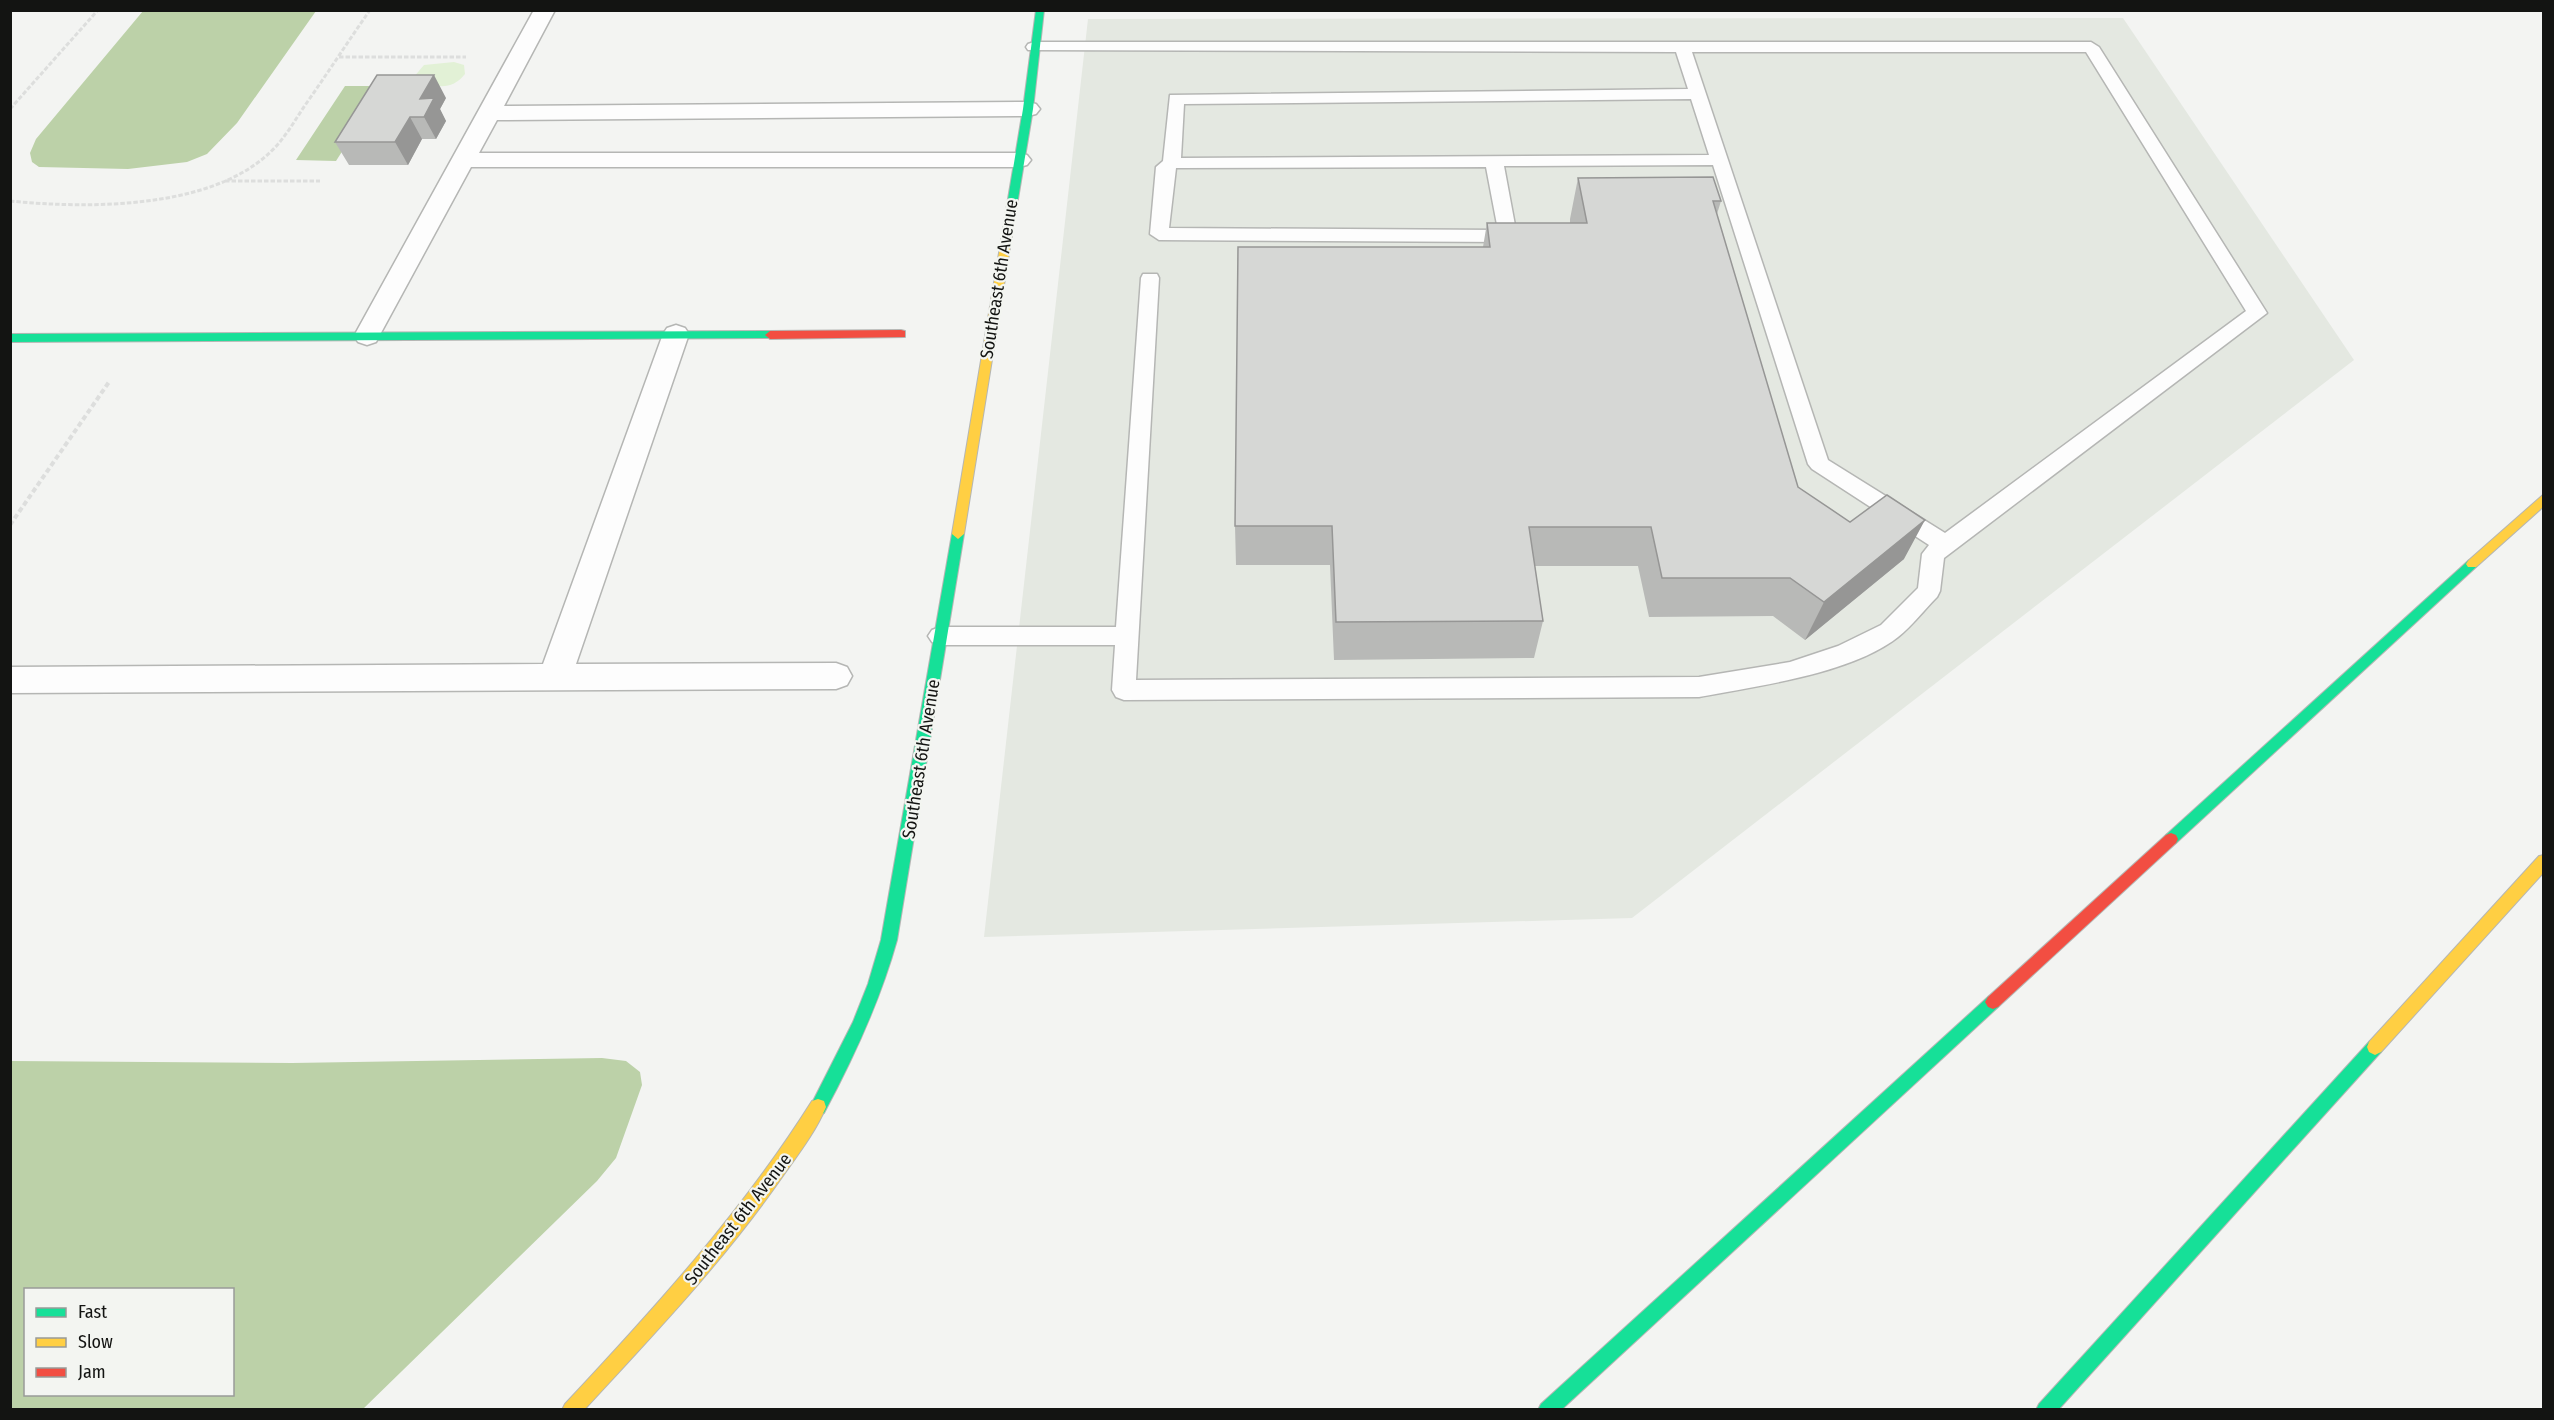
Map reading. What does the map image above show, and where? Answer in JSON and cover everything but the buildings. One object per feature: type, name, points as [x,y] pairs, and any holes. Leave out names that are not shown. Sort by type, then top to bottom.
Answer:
[{"type":"main road","name":"Southeast 6th Avenue","points":[[571,1410],[726,1239],[792,1151],[859,1029],[882,966],[895,913],[1028,110],[1040,10]]},
{"type":"main road","points":[[10,338],[901,334]]},
{"type":"main road","points":[[1547,1410],[2544,498]]},
{"type":"main road","points":[[2045,1410],[2544,861]]},
{"type":"street","points":[[367,336],[545,10]]},
{"type":"street","points":[[464,160],[589,136],[1028,110]]},
{"type":"street","points":[[490,113],[589,136],[1019,160]]},
{"type":"street","points":[[555,677],[676,334]]},
{"type":"street","points":[[10,680],[836,676]]},
{"type":"lane","points":[[1034,47],[1470,45],[1503,48],[2091,47],[2257,313],[1945,544],[1933,554],[1929,591],[1889,632],[1846,654],[1790,671],[1699,687],[1124,690],[1150,278]]},
{"type":"lane","points":[[1683,48],[1819,464],[1945,544]]},
{"type":"lane","points":[[1172,163],[1176,99],[1698,94]]},
{"type":"lane","points":[[1494,161],[1508,236],[1159,234],[1165,167],[1172,163],[1494,161],[1720,160]]},
{"type":"lane","points":[[940,636],[1127,636]]},
{"type":"path","points":[[10,109],[98,10]]},
{"type":"path","points":[[10,201],[34,203],[136,202],[183,195],[223,181],[249,168],[275,148],[370,10]]},
{"type":"path","points":[[339,57],[466,57]]},
{"type":"path","points":[[446,62],[449,57]]},
{"type":"path","points":[[223,181],[320,181]]},
{"type":"path","points":[[10,525],[109,382]]},
{"type":"shaded area","points":[[143,11],[316,11],[237,123],[207,154],[187,162],[128,169],[39,167],[32,162],[30,153],[36,139]]},
{"type":"shaded area","points":[[2123,18],[2354,360],[1632,918],[984,937],[1088,19]]},
{"type":"shaded area","points":[[454,62],[464,65],[465,74],[453,84],[440,86],[413,78],[424,65]]},
{"type":"shaded area","points":[[345,86],[384,86],[336,161],[296,160]]},
{"type":"shaded area","points":[[602,1058],[626,1061],[640,1072],[642,1085],[616,1158],[597,1181],[363,1409],[11,1409],[11,1061],[292,1063]]},
{"type":"traffic: fast","points":[[1007,235],[1028,109],[1040,10]]},
{"type":"traffic: fast","points":[[10,338],[770,335]]},
{"type":"traffic: fast","points":[[818,1107],[859,1026],[876,984],[889,940],[958,534]]},
{"type":"traffic: fast","points":[[2171,839],[2472,564]]},
{"type":"traffic: fast","points":[[1547,1410],[1993,1002]]},
{"type":"traffic: fast","points":[[2045,1410],[2375,1047]]},
{"type":"traffic: slow","points":[[958,534],[1007,235]]},
{"type":"traffic: slow","points":[[2472,564],[2544,498]]},
{"type":"traffic: slow","points":[[2375,1047],[2544,861]]},
{"type":"traffic: slow","points":[[571,1410],[671,1302],[734,1227],[764,1189],[818,1107]]},
{"type":"traffic: jam","points":[[770,335],[901,334]]},
{"type":"traffic: jam","points":[[1993,1002],[2171,839]]}]
